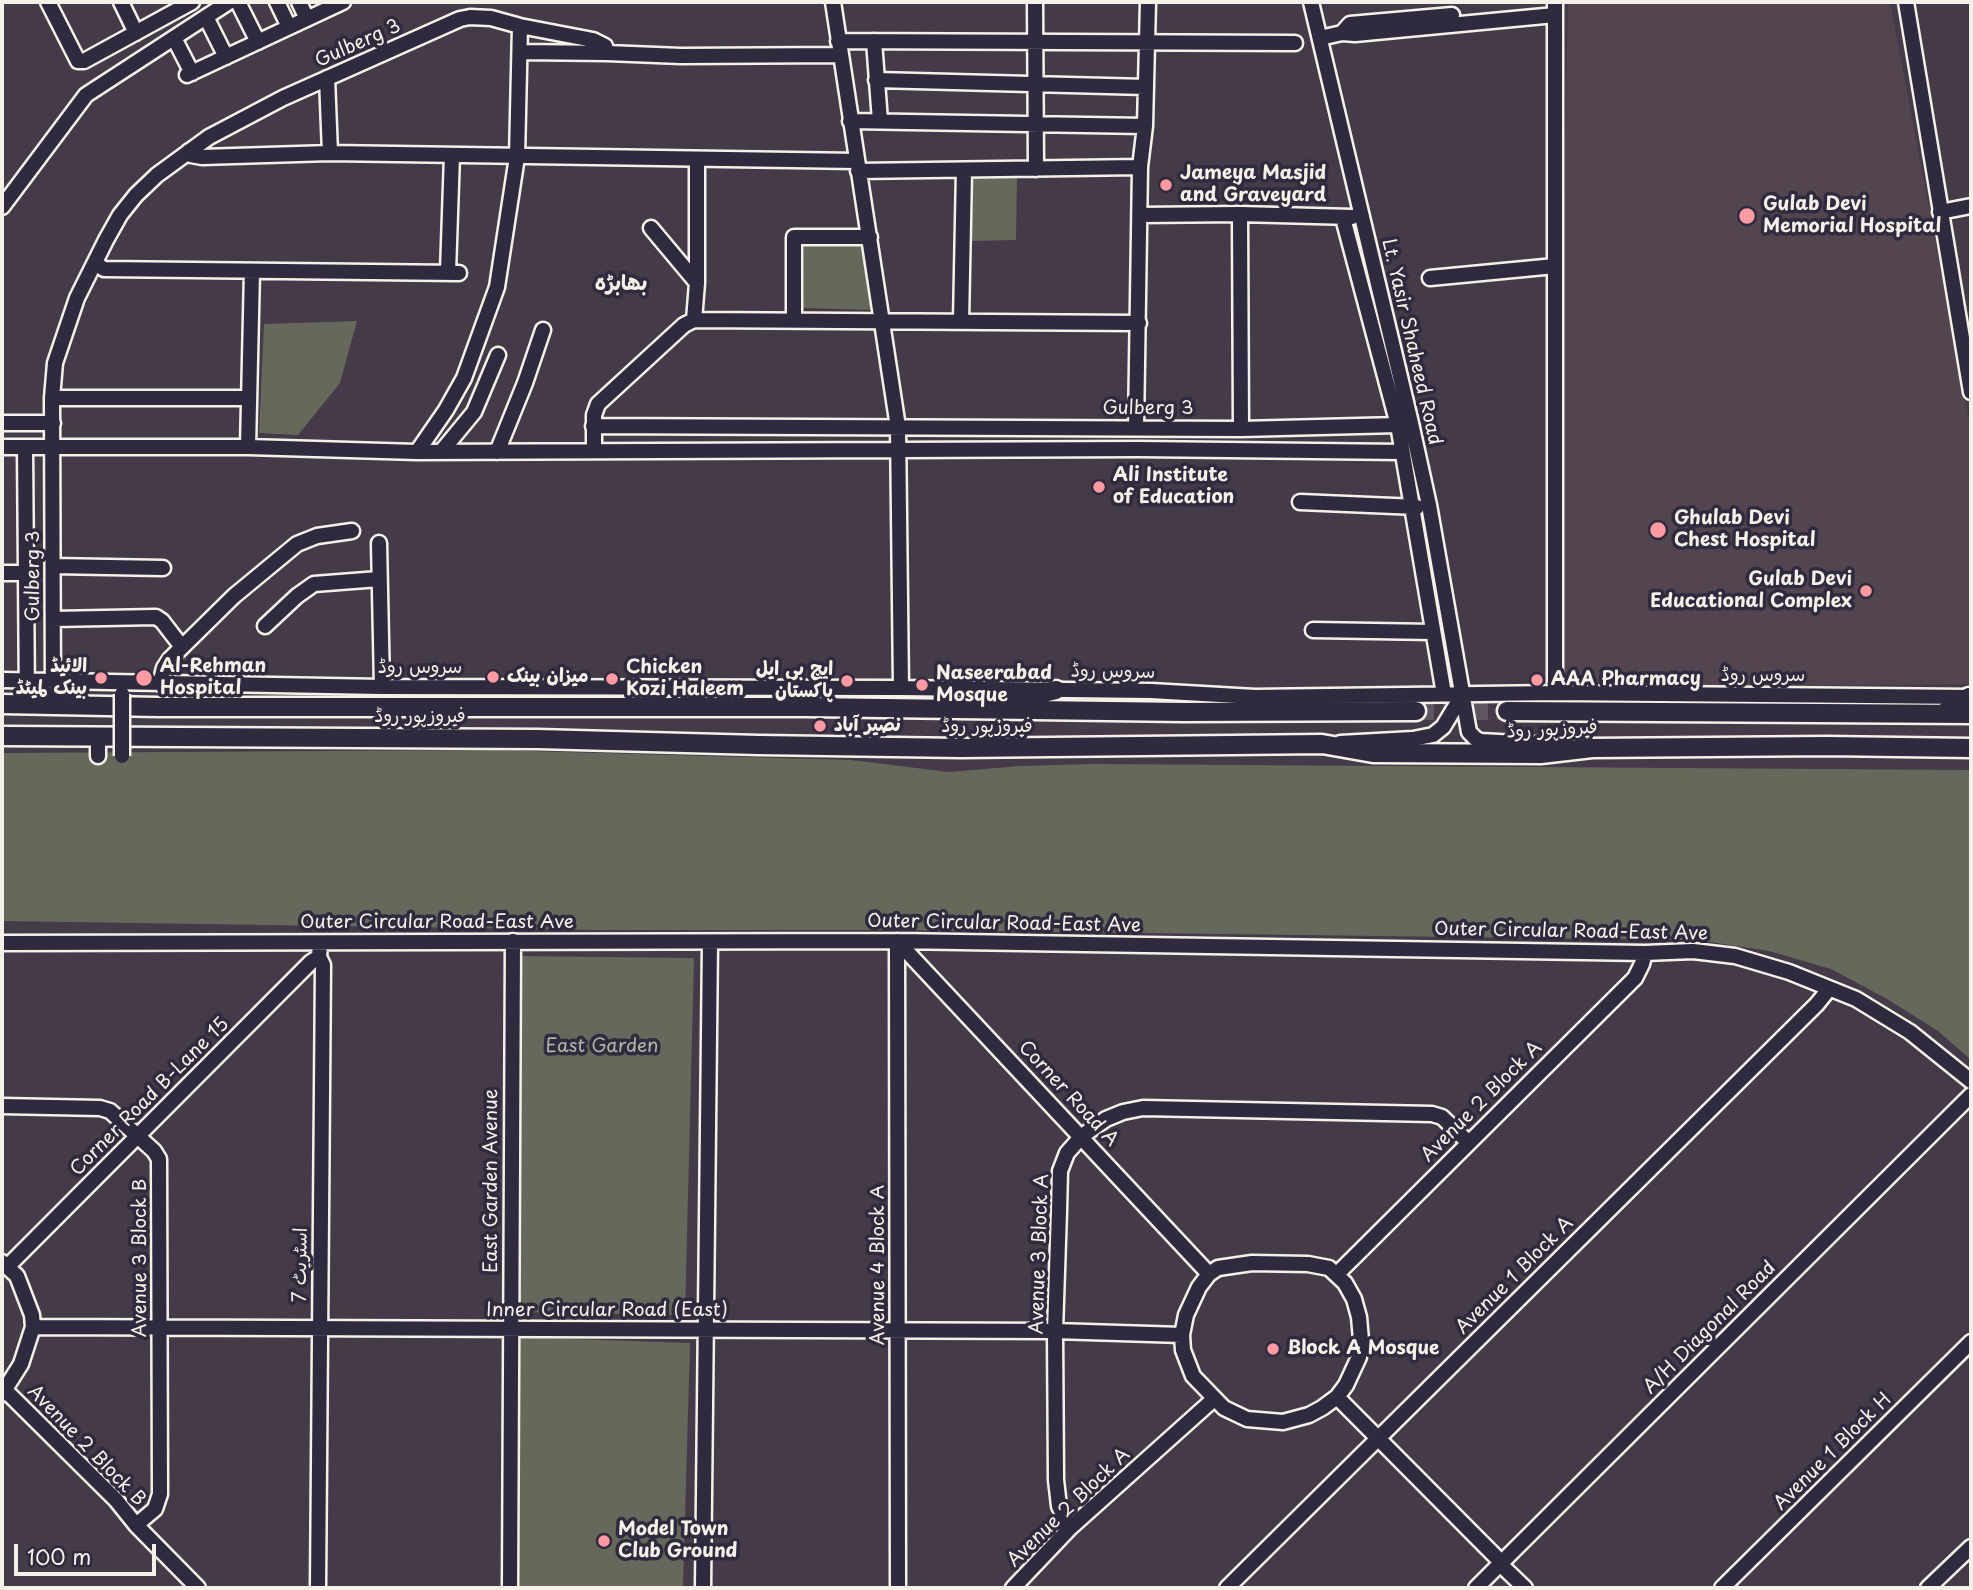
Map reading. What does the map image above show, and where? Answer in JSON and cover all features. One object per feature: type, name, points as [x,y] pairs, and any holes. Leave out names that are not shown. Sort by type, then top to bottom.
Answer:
[{"type":"main road","points":[[975,710],[1056,690]]},
{"type":"main road","name":"فیروزپور روڈ","points":[[2,704],[142,701],[1184,712],[1416,711]]},
{"type":"main road","name":"فیروزپور روڈ","points":[[1507,711],[1942,714],[1971,702]]},
{"type":"main road","name":"فیروزپور روڈ","points":[[2,736],[538,739],[961,748],[1322,744],[1373,753],[1541,754],[1591,748],[1826,746],[1971,748]]},
{"type":"street","points":[[48,2],[78,61],[84,61],[192,2]]},
{"type":"street","points":[[121,2],[136,33]]},
{"type":"street","points":[[2,207],[86,95],[229,2]]},
{"type":"street","points":[[238,2],[258,42]]},
{"type":"street","points":[[276,2],[289,27]]},
{"type":"street","points":[[299,2],[307,19]]},
{"type":"street","points":[[174,38],[190,74],[340,2]]},
{"type":"street","points":[[833,2],[898,427],[901,688]]},
{"type":"street","points":[[1035,2],[1036,169]]},
{"type":"street","points":[[1136,428],[1140,167],[1145,126],[1149,2]]},
{"type":"street","name":"Lt. Yasir Shaheed Road","points":[[1311,2],[1429,505],[1468,729],[1476,739],[1591,748]]},
{"type":"street","points":[[1906,2],[1971,392]]},
{"type":"street","points":[[1320,38],[1342,33],[1350,24],[1555,8],[1555,693]]},
{"type":"street","name":"Gulberg 3","points":[[53,704],[52,398],[55,363],[62,338],[95,263],[120,215],[136,195],[189,151],[238,121],[460,19],[477,16],[593,40],[605,46],[607,53],[681,55],[839,48],[874,41],[1295,43]]},
{"type":"street","points":[[206,17],[226,57]]},
{"type":"street","points":[[417,452],[464,378],[498,278],[517,157],[520,26]]},
{"type":"street","points":[[874,41],[880,121]]},
{"type":"street","points":[[520,52],[607,53]]},
{"type":"street","points":[[327,78],[330,153]]},
{"type":"street","points":[[876,80],[1146,87]]},
{"type":"street","points":[[850,121],[1145,126]]},
{"type":"street","points":[[189,151],[191,155],[202,157],[330,153],[452,155],[697,160],[964,170],[1140,167]]},
{"type":"street","points":[[95,263],[104,269],[454,272],[452,155]]},
{"type":"street","points":[[694,320],[697,283],[697,160]]},
{"type":"street","points":[[961,322],[964,170]]},
{"type":"street","points":[[1940,212],[1971,206]]},
{"type":"street","points":[[1240,214],[1241,429]]},
{"type":"street","points":[[1140,215],[1362,216]]},
{"type":"street","points":[[1343,218],[1398,425],[1444,694]]},
{"type":"street","points":[[651,228],[697,283]]},
{"type":"street","points":[[794,320],[794,237],[870,237]]},
{"type":"street","points":[[1430,278],[1555,266]]},
{"type":"street","points":[[248,447],[252,271]]},
{"type":"street","points":[[594,450],[593,426],[598,404],[684,325],[694,320],[1139,323]]},
{"type":"street","points":[[497,452],[543,330]]},
{"type":"street","points":[[441,452],[474,412],[498,355]]},
{"type":"street","points":[[52,398],[249,398]]},
{"type":"street","points":[[2,423],[53,423]]},
{"type":"street","name":"Gulberg 3","points":[[593,426],[1241,429],[1398,425]]},
{"type":"street","points":[[2,447],[248,447],[417,452],[900,449],[1402,452]]},
{"type":"street","points":[[25,447],[27,704]]},
{"type":"street","points":[[1300,502],[1411,509],[1429,505]]},
{"type":"street","points":[[160,684],[164,668],[170,659],[234,596],[297,544],[317,536],[352,531]]},
{"type":"street","points":[[379,543],[382,687]]},
{"type":"street","points":[[53,566],[163,568]]},
{"type":"street","points":[[2,573],[27,573]]},
{"type":"street","points":[[265,626],[314,584],[379,579]]},
{"type":"street","points":[[1313,630],[1432,625],[1448,611]]},
{"type":"street","points":[[53,619],[156,617],[182,647]]},
{"type":"street","points":[[1437,650],[1455,653]]},
{"type":"street","name":"سروس روڈ","points":[[2,680],[382,687],[1151,691],[1255,697],[1555,693],[1971,702]]},
{"type":"street","points":[[122,694],[122,756]]},
{"type":"street","points":[[1322,744],[1413,739],[1433,735],[1443,727],[1463,694]]},
{"type":"street","points":[[98,736],[98,756]]},
{"type":"street","name":"Outer Circular Road-East Ave","points":[[2,943],[320,950],[513,941],[897,941],[1645,953],[1693,951],[1735,956],[1789,972],[1856,999],[1910,1032],[1971,1082]]},
{"type":"street","name":"East Garden Avenue","points":[[510,1588],[513,941]]},
{"type":"street","name":"Corner Road A","points":[[897,941],[1209,1274]]},
{"type":"street","name":"Avenue 4 Block A","points":[[897,941],[898,1588]]},
{"type":"street","points":[[703,1588],[710,943]]},
{"type":"street","name":"Corner Road B-Lane 15","points":[[5,1264],[138,1136],[320,950]]},
{"type":"street","name":"اسٹریٹ 7","points":[[318,1588],[323,965],[320,950]]},
{"type":"street","name":"Avenue 2 Block A","points":[[1337,1274],[1635,978],[1645,953]]},
{"type":"street","name":"Avenue 1 Block A","points":[[1227,1588],[1798,1023],[1829,989]]},
{"type":"street","name":"A/H Diagonal Road","points":[[1476,1588],[1971,1096]]},
{"type":"street","name":"Avenue 3 Block B","points":[[2,1106],[100,1108],[110,1111],[155,1151],[159,1159],[160,1494],[155,1509],[136,1525]]},
{"type":"street","name":"Avenue 3 Block A","points":[[1070,1528],[1059,1507],[1056,1480],[1055,1331],[1060,1171],[1067,1153],[1082,1136],[1107,1119],[1143,1108],[1437,1115],[1468,1142]]},
{"type":"street","points":[[1252,1263],[1308,1264],[1329,1268],[1337,1274],[1354,1298],[1361,1340],[1353,1374],[1337,1397],[1309,1415],[1270,1423],[1234,1415],[1214,1399],[1194,1376],[1186,1363],[1182,1335],[1186,1315],[1209,1274],[1218,1268],[1252,1263]]},
{"type":"street","points":[[4,1392],[22,1363],[33,1326],[18,1276],[5,1264]]},
{"type":"street","name":"Inner Circular Road (East)","points":[[33,1326],[1055,1331],[1182,1335]]},
{"type":"street","name":"Avenue 1 Block H","points":[[1722,1588],[1971,1342]]},
{"type":"street","name":"Avenue 2 Block B","points":[[4,1392],[116,1500],[136,1525],[198,1588]]},
{"type":"street","points":[[1337,1397],[1525,1588]]},
{"type":"street","name":"Avenue 2 Block A","points":[[1013,1588],[1070,1528],[1214,1399]]},
{"type":"street","points":[[1928,1588],[1971,1547]]},
{"type":"shaded area","name":"Gulab Devi Memorial Hospital","points":[[1568,2],[1890,2],[1971,430],[1971,684],[1554,688]]},
{"type":"green space","points":[[971,175],[1017,175],[1016,240],[970,241]]},
{"type":"green space","points":[[865,239],[875,310],[803,308],[804,241]]},
{"type":"green space","points":[[357,321],[340,383],[298,435],[259,433],[264,324]]},
{"type":"green space","points":[[493,750],[851,760],[949,772],[1093,764],[1971,770],[1971,1060],[1938,1031],[1887,999],[1831,969],[1769,951],[1697,940],[899,930],[601,930],[2,921],[2,753]]},
{"type":"green space","name":"East Garden","points":[[511,956],[694,958],[685,1315],[518,1312]]},
{"type":"green space","points":[[514,1337],[690,1343],[683,1588],[517,1588]]},
{"type":"tunnel","points":[[1416,711],[1507,711]]},
{"type":"place","name":"Jameya Masjid and Graveyard","points":[[1166,185]]},
{"type":"place","name":"Gulab Devi Memorial Hospital","points":[[1747,216]]},
{"type":"place","name":"Ali Institute of Education","points":[[1099,487]]},
{"type":"place","name":"Ghulab Devi Chest Hospital","points":[[1658,530]]},
{"type":"place","name":"Gulab Devi Educational Complex","points":[[1866,591]]},
{"type":"place","name":"میزان بینک","points":[[493,677]]},
{"type":"place","name":"الائیڈ بینک لمیٹڈ","points":[[101,678]]},
{"type":"place","name":"Al-Rehman Hospital","points":[[144,678]]},
{"type":"place","name":"Chicken Kozi Haleem","points":[[612,679]]},
{"type":"place","name":"AAA Pharmacy","points":[[1537,680]]},
{"type":"place","name":"ایچ بی ایل پاکستان","points":[[847,681]]},
{"type":"place","name":"Naseerabad Mosque","points":[[922,685]]},
{"type":"place","name":"نصیر آباد","points":[[820,726]]},
{"type":"place","name":"Block A Mosque","points":[[1273,1349]]},
{"type":"place","name":"Model Town Club Ground","points":[[604,1541]]},
{"type":"district","name":"بھابڑہ","points":[[621,284]]}]
